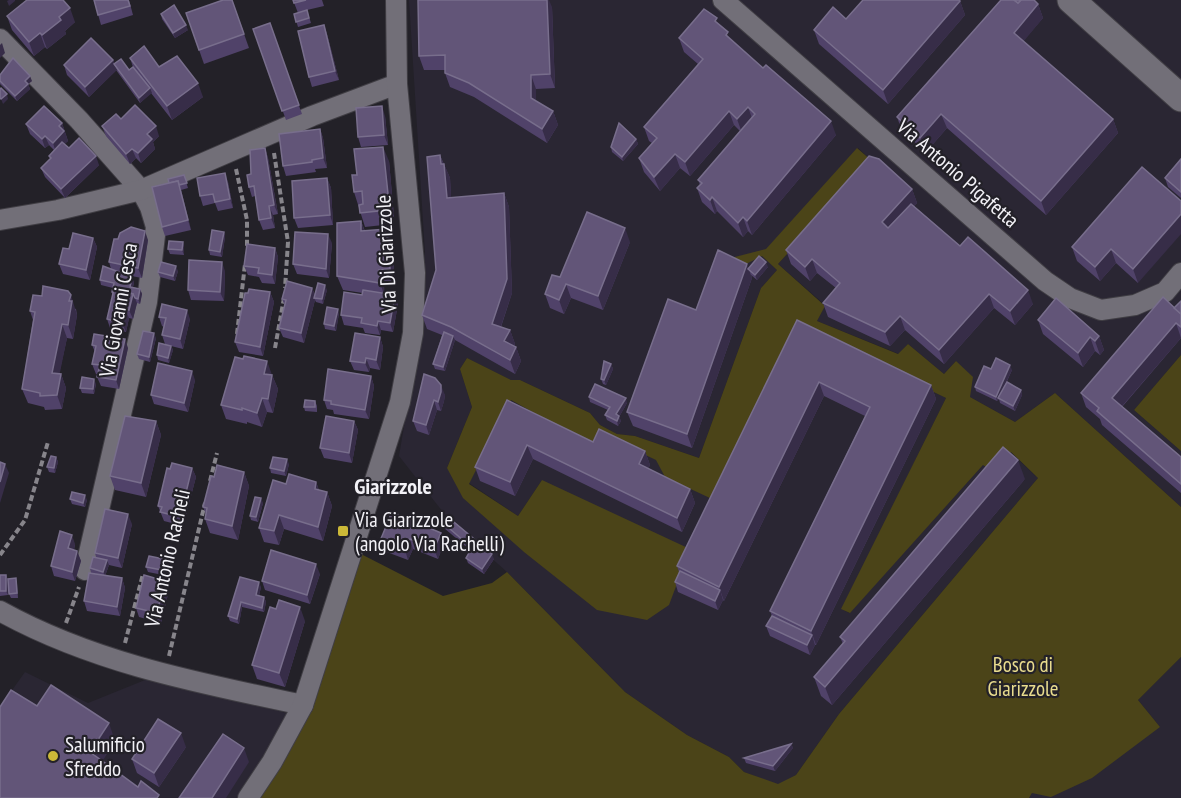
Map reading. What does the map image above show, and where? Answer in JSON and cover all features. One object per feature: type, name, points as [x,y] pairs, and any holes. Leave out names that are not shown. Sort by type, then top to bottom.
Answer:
[{"type":"main road","points":[[1071,0],[1181,98]]},
{"type":"street","name":"Via Di Giarizzole","points":[[248,798],[272,762],[303,705],[400,402],[413,333],[415,273],[397,84],[396,0]]},
{"type":"street","name":"Via Antonio Pigafetta","points":[[723,0],[1045,281],[1070,298],[1101,310],[1135,306],[1165,292],[1181,273]]},
{"type":"street","name":"Via Giovanni Cesca","points":[[0,39],[79,120],[141,190],[150,207],[156,227],[153,261],[125,404],[85,570]]},
{"type":"street","points":[[0,220],[58,210],[141,190],[271,134],[397,84]]},
{"type":"street","points":[[0,611],[60,640],[165,675],[303,705]]},
{"type":"path","points":[[271,134],[288,242],[288,275],[275,348]]},
{"type":"path","points":[[232,151],[248,237],[237,334]]},
{"type":"path","points":[[0,555],[25,520],[48,442]]},
{"type":"path","name":"Via Antonio Racheli","points":[[208,488],[217,453]]},
{"type":"path","name":"Via Antonio Racheli","points":[[165,675],[206,499]]},
{"type":"path","points":[[60,640],[85,570]]},
{"type":"path","name":"Via Antonio Racheli","points":[[120,661],[144,574]]},
{"type":"shaded area","points":[[409,0],[1181,0],[1181,355],[1134,410],[1181,451],[1181,507],[1055,393],[1015,422],[970,397],[956,361],[944,374],[908,344],[899,354],[817,321],[825,305],[778,264],[872,161],[858,148],[762,255],[777,270],[761,288],[699,458],[635,436],[617,434],[600,425],[590,413],[520,380],[511,380],[467,358],[460,369],[472,407],[447,468],[524,552],[542,480],[518,516],[469,483],[511,400],[592,445],[604,436],[657,460],[665,477],[712,498],[798,325],[946,398],[842,609],[849,613],[983,465],[1010,452],[1038,478],[839,714],[796,775],[778,785],[744,772],[729,757],[687,735],[625,692],[507,572],[450,521],[399,456],[421,326],[425,253]]},
{"type":"shaded area","points":[[1181,657],[1181,798],[1029,798],[1032,793],[1160,727],[1138,700]]},
{"type":"shaded area","points":[[25,672],[88,703],[150,678],[306,718],[256,798],[0,798],[0,707]]},
{"type":"green space","name":"Bosco di Giarizzole","points":[[857,148],[872,161],[778,264],[825,306],[817,321],[898,354],[908,344],[944,374],[956,361],[973,377],[970,397],[1015,422],[1055,393],[1181,507],[1181,657],[1138,700],[1160,727],[1092,778],[1051,797],[1032,793],[1029,798],[256,798],[313,707],[359,553],[443,596],[492,583],[507,572],[625,692],[687,735],[729,757],[744,772],[778,784],[796,775],[839,714],[1038,478],[1011,452],[994,472],[983,465],[850,613],[841,609],[946,398],[798,326],[712,499],[665,477],[656,460],[605,436],[592,445],[511,400],[469,484],[518,516],[542,480],[690,549],[669,605],[647,620],[597,610],[524,552],[463,498],[447,468],[472,407],[460,369],[467,358],[511,380],[520,380],[590,413],[600,425],[617,434],[635,436],[699,458],[761,288],[777,270],[762,256],[742,266],[727,259],[766,249]]},
{"type":"green space","points":[[1181,355],[1181,451],[1134,410]]},
{"type":"building","points":[[27,0],[63,0],[70,8],[59,17],[61,20],[29,42],[7,16]]},
{"type":"building","points":[[94,0],[128,0],[130,6],[98,15]]},
{"type":"building","points":[[223,0],[232,0],[244,34],[199,50],[186,13]]},
{"type":"building","points":[[418,0],[547,0],[550,74],[531,75],[531,98],[553,111],[542,129],[469,83],[445,73],[445,55],[419,56]]},
{"type":"building","points":[[863,0],[960,1],[883,90],[814,30],[833,7],[846,19]]},
{"type":"building","points":[[1001,0],[1014,0],[1018,3],[1021,0],[1034,0],[1038,4],[1014,33],[1113,119],[1041,201],[941,114],[920,138],[897,117]]},
{"type":"building","points":[[174,5],[186,25],[173,33],[161,14]]},
{"type":"building","points":[[704,9],[717,18],[715,21],[728,32],[726,35],[763,68],[766,65],[831,121],[747,221],[743,217],[738,223],[712,197],[710,200],[697,188],[702,183],[698,180],[755,114],[748,107],[737,119],[729,111],[685,162],[675,154],[654,177],[639,158],[657,138],[644,127],[703,59],[679,38]]},
{"type":"building","points":[[307,10],[309,18],[296,22],[294,14]]},
{"type":"building","points":[[270,23],[299,105],[282,111],[253,29]]},
{"type":"building","points":[[324,25],[335,71],[309,77],[298,31]]},
{"type":"building","points":[[91,38],[113,60],[85,87],[64,65]]},
{"type":"building","points":[[144,46],[159,67],[177,56],[198,83],[167,106],[130,58]]},
{"type":"building","points":[[13,58],[30,76],[25,81],[28,84],[15,96],[0,81],[0,75]]},
{"type":"building","points":[[121,59],[129,70],[133,67],[150,88],[139,98],[114,64]]},
{"type":"building","points":[[0,89],[7,94],[1,99]]},
{"type":"building","points":[[135,105],[156,126],[147,134],[152,139],[138,153],[132,149],[126,154],[102,126],[116,114],[121,119]]},
{"type":"building","points":[[44,106],[62,123],[59,126],[64,131],[53,143],[45,136],[42,139],[26,124]]},
{"type":"building","points":[[382,106],[384,135],[358,137],[356,108]]},
{"type":"building","points":[[619,123],[636,139],[622,157],[611,147]]},
{"type":"building","points":[[320,129],[323,158],[283,166],[279,134]]},
{"type":"building","points":[[79,138],[96,156],[61,189],[41,168],[62,142],[69,148]]},
{"type":"building","points":[[383,147],[389,203],[377,204],[378,211],[360,213],[359,205],[363,204],[362,191],[354,192],[352,175],[357,175],[354,149]]},
{"type":"building","points":[[265,148],[274,205],[269,206],[271,218],[259,220],[254,186],[249,187],[247,175],[251,174],[250,150]]},
{"type":"building","points":[[440,155],[441,164],[444,164],[447,198],[504,193],[507,279],[492,324],[510,330],[504,341],[516,347],[510,360],[451,327],[422,315],[436,270],[427,157]]},
{"type":"building","points":[[869,156],[879,159],[912,189],[882,222],[888,228],[911,204],[960,246],[968,237],[1028,290],[1010,311],[989,294],[939,350],[900,316],[885,332],[823,303],[840,283],[812,259],[805,267],[786,250]]},
{"type":"building","points":[[1181,159],[1181,192],[1165,178]]},
{"type":"building","points":[[1142,167],[1181,201],[1181,214],[1133,269],[1111,249],[1095,267],[1072,247]]},
{"type":"building","points":[[225,173],[230,199],[215,202],[213,194],[200,196],[197,178]]},
{"type":"building","points":[[184,175],[187,183],[179,185],[178,181],[169,183],[168,179]]},
{"type":"building","points":[[327,178],[330,215],[294,218],[292,181]]},
{"type":"building","points":[[178,181],[188,220],[162,227],[152,187]]},
{"type":"building","points":[[587,212],[625,228],[598,296],[566,284],[559,300],[545,294],[552,275],[560,277]]},
{"type":"building","points":[[361,221],[361,231],[387,229],[390,269],[379,270],[380,283],[337,276],[337,223]]},
{"type":"building","points":[[131,227],[145,231],[138,268],[109,262],[114,239],[118,239],[120,233]]},
{"type":"building","points":[[212,230],[224,232],[220,252],[209,250]]},
{"type":"building","points":[[295,232],[328,234],[326,269],[293,264]]},
{"type":"building","points":[[73,233],[93,238],[86,270],[59,264],[63,248],[69,249]]},
{"type":"building","points":[[169,241],[183,242],[182,250],[168,249]]},
{"type":"building","points":[[247,244],[275,248],[272,275],[258,273],[259,268],[244,266]]},
{"type":"building","points":[[718,250],[747,264],[687,434],[627,412],[668,299],[696,310]]},
{"type":"building","points":[[759,256],[766,262],[755,275],[748,269]]},
{"type":"building","points":[[189,260],[222,262],[220,292],[188,290]]},
{"type":"building","points":[[161,262],[176,266],[173,276],[158,272]]},
{"type":"building","points":[[103,266],[132,277],[130,287],[140,289],[138,299],[133,294],[114,289],[113,293],[114,283],[100,280]]},
{"type":"building","points":[[287,281],[312,288],[301,333],[279,328],[286,300],[282,299]]},
{"type":"building","points":[[318,283],[325,285],[322,299],[314,298]]},
{"type":"building","points":[[43,286],[68,291],[71,295],[69,301],[72,301],[68,325],[62,324],[52,373],[61,374],[57,395],[40,396],[40,393],[22,389],[35,312],[30,311],[33,295],[42,296]]},
{"type":"building","points":[[114,289],[133,294],[129,310],[125,309],[122,323],[107,319]]},
{"type":"building","points":[[249,289],[270,292],[260,347],[235,342],[245,293],[248,293]]},
{"type":"building","points":[[363,290],[395,295],[390,323],[378,321],[377,326],[361,323],[362,318],[341,315],[344,292],[362,295]]},
{"type":"building","points":[[1163,297],[1181,314],[1181,327],[1176,323],[1112,398],[1181,457],[1181,484],[1097,411],[1099,408],[1081,393]]},
{"type":"building","points":[[1056,298],[1099,336],[1095,341],[1090,337],[1078,353],[1038,320]]},
{"type":"building","points":[[1181,301],[1181,314],[1174,308]]},
{"type":"building","points":[[162,304],[187,310],[180,339],[162,335],[166,318],[159,317]]},
{"type":"building","points":[[327,307],[338,309],[334,326],[324,324]]},
{"type":"building","points":[[797,320],[931,385],[811,631],[770,611],[870,407],[819,382],[719,587],[677,566]]},
{"type":"building","points":[[143,331],[154,333],[149,357],[137,354]]},
{"type":"building","points":[[444,332],[453,336],[443,367],[433,364]]},
{"type":"building","points":[[355,333],[380,337],[376,360],[366,358],[365,363],[350,361]]},
{"type":"building","points":[[94,334],[125,339],[116,380],[97,377],[100,365],[92,364],[96,346],[92,345]]},
{"type":"building","points":[[159,343],[171,346],[168,358],[157,355]]},
{"type":"building","points":[[244,356],[267,361],[264,374],[272,375],[268,399],[262,398],[257,413],[221,405],[235,357],[243,359]]},
{"type":"building","points":[[996,358],[1010,365],[996,397],[975,387],[984,366],[991,369]]},
{"type":"building","points":[[604,361],[611,364],[604,380],[601,379]]},
{"type":"building","points":[[158,363],[192,371],[184,403],[151,395]]},
{"type":"building","points":[[328,369],[371,376],[365,410],[331,404],[331,401],[324,400]]},
{"type":"building","points":[[424,374],[435,378],[441,385],[438,402],[434,400],[426,425],[413,421]]},
{"type":"building","points":[[82,377],[94,379],[93,389],[80,388]]},
{"type":"building","points":[[1007,382],[1021,390],[1013,406],[998,398]]},
{"type":"building","points":[[595,384],[626,398],[616,414],[619,416],[617,421],[605,415],[610,407],[589,397]]},
{"type":"building","points":[[305,400],[315,401],[315,407],[304,407]]},
{"type":"building","points":[[507,400],[593,442],[599,429],[645,451],[639,464],[690,489],[677,518],[527,445],[510,482],[475,467]]},
{"type":"building","points":[[125,416],[156,421],[141,483],[110,476]]},
{"type":"building","points":[[326,416],[354,421],[349,453],[320,448]]},
{"type":"building","points":[[1003,447],[1018,460],[825,687],[814,677],[845,641],[840,637]]},
{"type":"building","points":[[51,456],[56,457],[54,468],[47,467]]},
{"type":"building","points":[[273,457],[287,459],[284,471],[270,468]]},
{"type":"building","points":[[0,462],[5,464],[0,482]]},
{"type":"building","points":[[172,463],[192,468],[180,517],[160,512],[162,507],[158,506],[167,468],[170,469]]},
{"type":"building","points":[[217,465],[244,472],[232,526],[205,519],[207,508],[203,507],[211,476],[214,477]]},
{"type":"building","points":[[289,474],[316,482],[315,489],[327,492],[318,527],[279,515],[274,531],[259,528],[273,480],[286,484]]},
{"type":"building","points":[[72,492],[85,495],[83,503],[70,499]]},
{"type":"building","points":[[255,497],[261,498],[256,517],[250,516]]},
{"type":"building","points":[[105,509],[128,514],[118,558],[95,553]]},
{"type":"building","points":[[392,512],[441,533],[434,549],[410,539],[405,550],[380,541]]},
{"type":"building","points":[[448,517],[492,554],[482,569],[466,558],[472,548],[443,523]]},
{"type":"building","points":[[60,531],[72,535],[68,548],[77,551],[72,572],[51,566]]},
{"type":"building","points":[[271,550],[316,564],[307,595],[262,581]]},
{"type":"building","points":[[149,556],[164,559],[162,570],[146,567]]},
{"type":"building","points":[[93,557],[107,560],[103,572],[90,568]]},
{"type":"building","points":[[680,571],[720,590],[715,601],[675,582]]},
{"type":"building","points":[[89,573],[122,578],[117,607],[84,601]]},
{"type":"building","points":[[0,575],[6,575],[6,591],[0,591]]},
{"type":"building","points":[[144,575],[165,581],[157,613],[136,608]]},
{"type":"building","points":[[240,577],[259,582],[256,595],[264,597],[262,608],[241,602],[237,619],[228,616]]},
{"type":"building","points":[[16,578],[17,593],[9,594],[8,579]]},
{"type":"building","points":[[279,600],[300,607],[279,673],[252,665],[270,607],[276,609]]},
{"type":"building","points":[[772,616],[812,635],[807,645],[766,626]]},
{"type":"building","name":"Salumificio Sfreddo","points":[[51,685],[109,723],[90,752],[138,787],[141,781],[159,795],[157,798],[0,798],[0,707],[11,690],[37,706]]},
{"type":"building","points":[[158,719],[181,733],[154,773],[132,759]]},
{"type":"building","points":[[223,734],[244,748],[212,798],[179,798]]},
{"type":"building","points":[[791,744],[773,766],[744,758]]},
{"type":"place","name":"Via Giarizzole (angolo Via Rachelli)","points":[[343,531]]},
{"type":"place","name":"Salumificio Sfreddo","points":[[53,756]]},
{"type":"district","name":"Giarizzole","points":[[393,486]]}]
